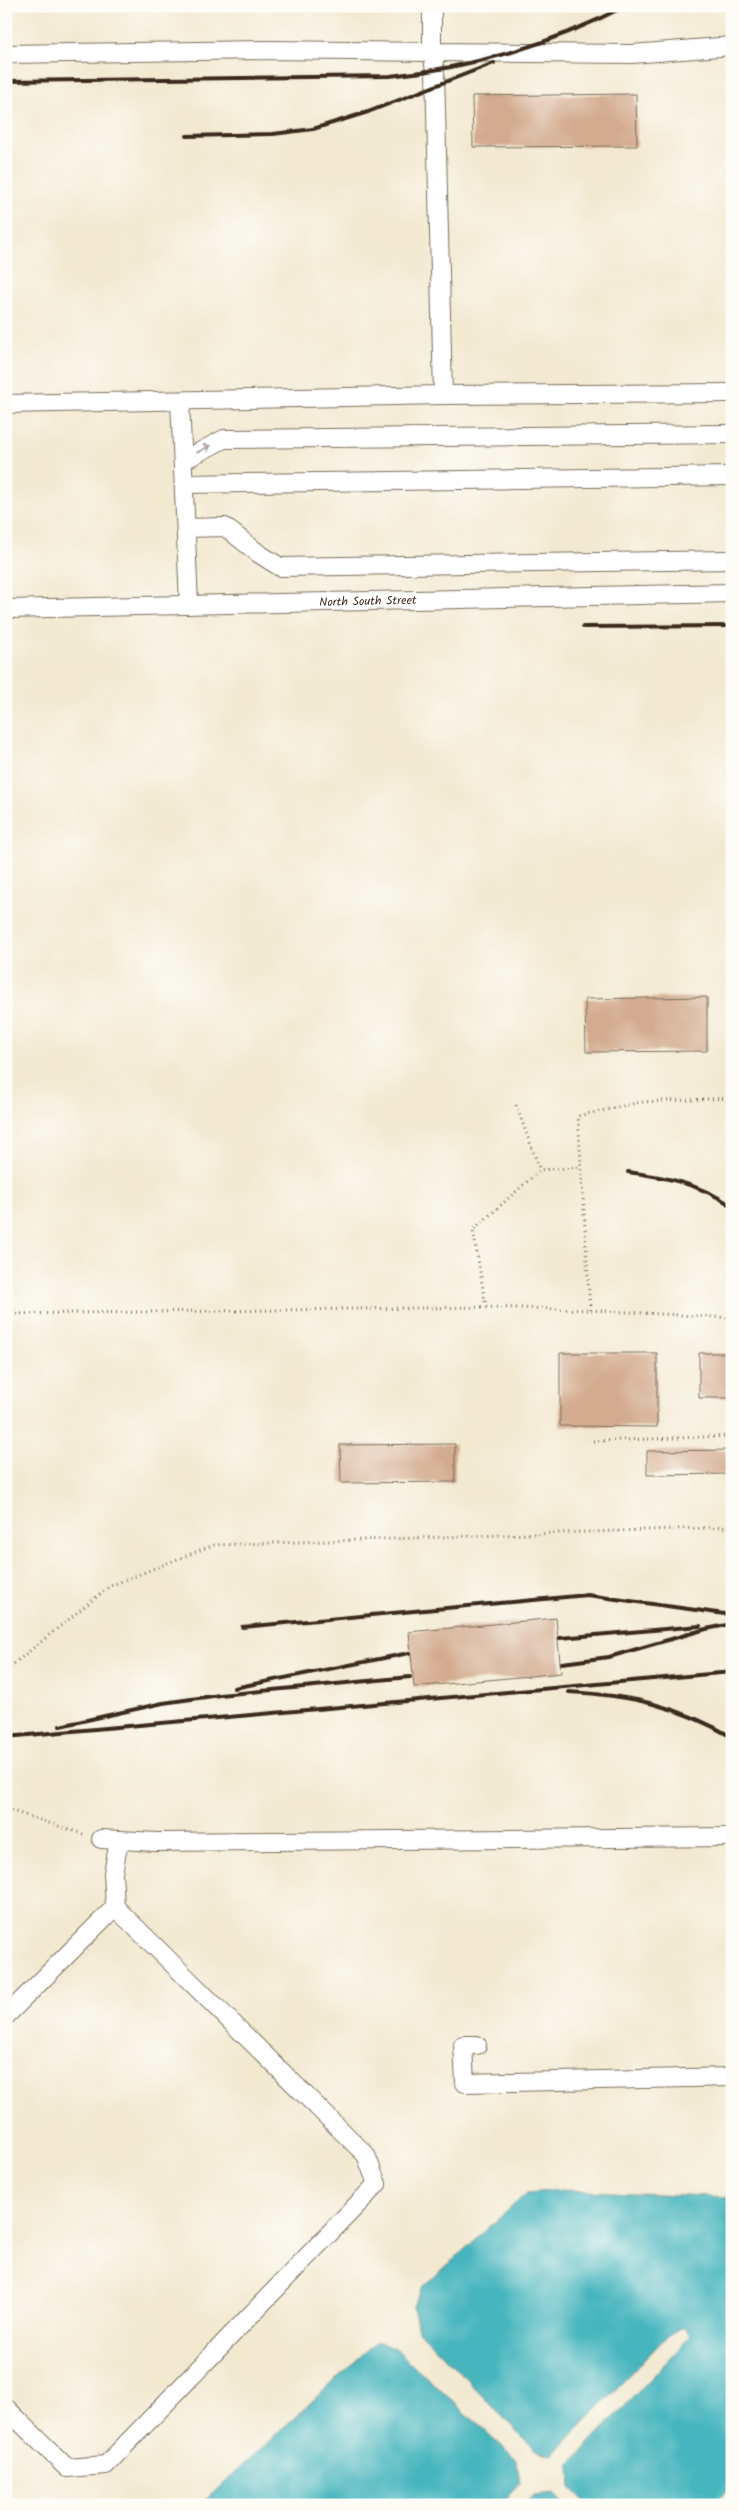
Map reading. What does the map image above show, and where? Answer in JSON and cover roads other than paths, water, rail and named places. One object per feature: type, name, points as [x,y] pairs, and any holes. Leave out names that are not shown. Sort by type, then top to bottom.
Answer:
[{"type":"lane","points":[[432,6],[432,52],[436,70],[443,396]]},
{"type":"lane","points":[[6,54],[269,50],[632,54],[732,46]]},
{"type":"lane","points":[[6,404],[732,393]]},
{"type":"lane","points":[[180,401],[185,484],[188,605]]},
{"type":"lane","points":[[184,460],[224,439],[732,434]]},
{"type":"lane","points":[[185,484],[732,476]]},
{"type":"lane","points":[[186,528],[225,527],[258,553],[280,567],[732,560]]},
{"type":"lane","name":"North South Street","points":[[6,609],[732,594]]},
{"type":"lane","points":[[101,1839],[157,1842],[732,1837]]},
{"type":"lane","points":[[6,2408],[68,2468],[106,2465],[376,2184],[366,2155],[115,1906],[113,1873],[119,1841]]},
{"type":"lane","points":[[6,2016],[115,1906]]},
{"type":"lane","points":[[478,2045],[463,2045],[465,2083],[732,2077]]},
{"type":"water","points":[[562,2190],[732,2197],[732,2485],[712,2505],[589,2505],[571,2488],[570,2464],[691,2336],[684,2326],[666,2337],[553,2455],[535,2450],[418,2330],[413,2306],[422,2288],[527,2193]]},
{"type":"water","points":[[377,2341],[396,2349],[517,2460],[520,2484],[501,2505],[200,2505]]},
{"type":"water","points":[[554,2493],[566,2505],[525,2505],[534,2495]]},
{"type":"railway","points":[[6,81],[390,76],[451,67],[511,52],[569,32],[625,6]]},
{"type":"railway","points":[[187,136],[273,134],[313,129],[368,112],[494,63]]},
{"type":"railway","points":[[583,627],[732,626]]},
{"type":"railway","points":[[628,1172],[656,1176],[695,1187],[720,1198],[732,1206]]},
{"type":"railway","points":[[242,1627],[587,1595],[732,1615]]},
{"type":"railway","points":[[562,1663],[609,1657],[706,1629],[732,1624]]},
{"type":"railway","points":[[560,1638],[700,1626]]},
{"type":"railway","points":[[234,1688],[409,1653]]},
{"type":"railway","points":[[6,1737],[732,1672]]},
{"type":"railway","points":[[60,1726],[163,1703],[220,1695],[410,1677]]},
{"type":"railway","points":[[569,1692],[613,1696],[654,1704],[692,1717],[732,1737]]}]
